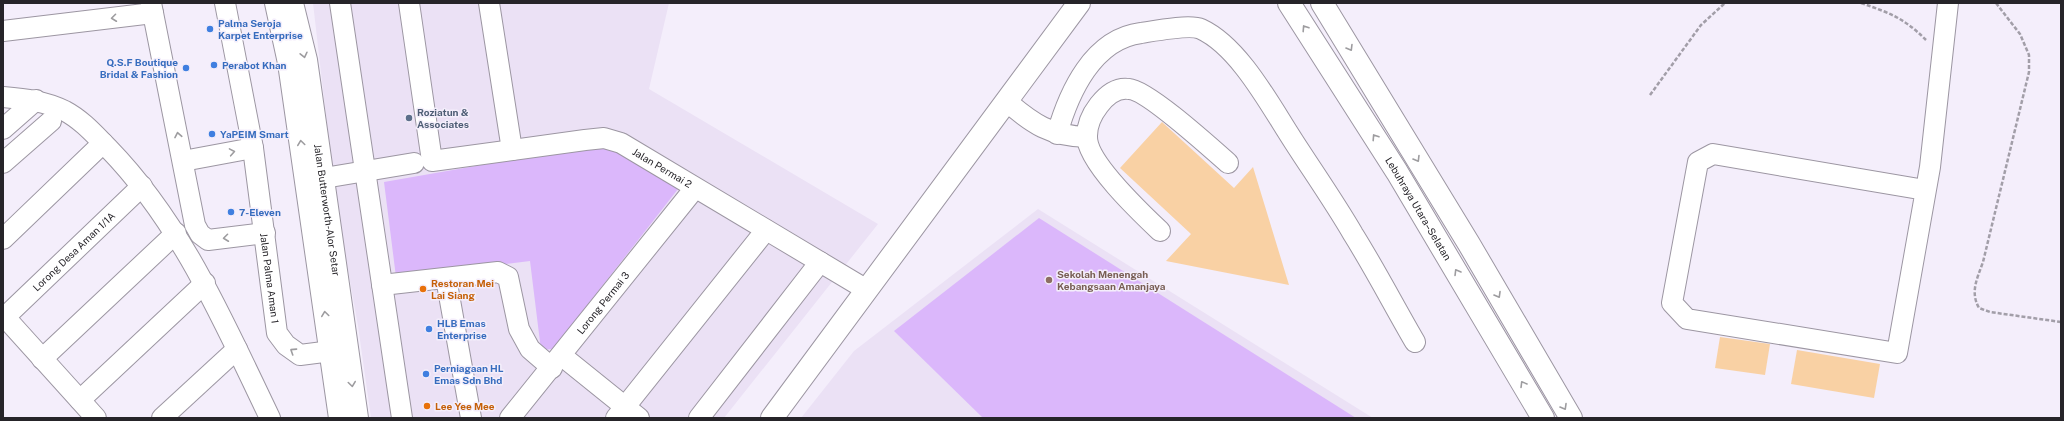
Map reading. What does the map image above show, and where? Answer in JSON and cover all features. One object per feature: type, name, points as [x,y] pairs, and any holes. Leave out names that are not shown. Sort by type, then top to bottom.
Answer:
[{"type":"main road","name":"Jalan Butterworth-Alor Setar","points":[[276,3],[314,180],[339,351],[357,418]]},
{"type":"main road","name":"Jalan Butterworth-Alor Setar","points":[[292,3],[306,60],[314,180]]},
{"type":"main road","points":[[772,418],[1079,3]]},
{"type":"main road","name":"Lebuhraya Utara–Selatan","points":[[1289,3],[1398,172],[1543,418]]},
{"type":"main road","points":[[1322,3],[1469,244],[1571,418]]},
{"type":"main road","name":"Jalan Butterworth-Alor Setar","points":[[339,351],[340,418]]},
{"type":"street","name":"Jalan Palma Aman 1","points":[[225,3],[252,148],[265,232],[277,333],[286,346],[300,355],[339,351]]},
{"type":"street","points":[[340,3],[364,172],[402,418]]},
{"type":"street","points":[[409,3],[423,162]]},
{"type":"street","points":[[489,3],[512,150]]},
{"type":"street","points":[[1926,190],[1713,154],[1698,162],[1672,303],[1687,319],[1897,353],[1926,190],[1948,3]]},
{"type":"street","points":[[3,31],[152,8],[196,225],[200,234],[208,240],[265,232]]},
{"type":"street","points":[[1057,134],[1064,110],[1078,81],[1101,52],[1127,35],[1170,28],[1199,28],[1209,33],[1225,44],[1255,82],[1353,234],[1415,342]]},
{"type":"street","points":[[1160,230],[1126,199],[1103,170],[1090,148],[1087,137],[1092,114],[1102,101],[1115,90],[1130,88],[1148,98],[1168,113],[1228,162]]},
{"type":"street","points":[[3,97],[36,100],[65,111],[80,120],[142,186],[176,233],[205,283],[270,418]]},
{"type":"street","points":[[3,129],[36,100]]},
{"type":"street","points":[[1006,101],[1026,118],[1042,128],[1057,134],[1087,137]]},
{"type":"street","points":[[3,163],[51,121]]},
{"type":"street","name":"Jalan Permai 2","points":[[314,180],[423,162],[604,138],[621,143],[867,290]]},
{"type":"street","points":[[3,239],[103,143]]},
{"type":"street","points":[[183,161],[252,148]]},
{"type":"street","name":"Lorong Desa Aman 1/1A","points":[[4,316],[142,186]]},
{"type":"street","name":"Lorong Permai 3","points":[[510,418],[557,362],[695,188]]},
{"type":"street","points":[[382,285],[498,272],[508,277],[519,329],[530,349],[557,362],[627,414],[766,230]]},
{"type":"street","points":[[42,359],[176,233]]},
{"type":"street","points":[[699,418],[820,262]]},
{"type":"street","points":[[446,278],[471,418]]},
{"type":"street","points":[[80,400],[205,283]]},
{"type":"street","points":[[4,316],[96,418]]},
{"type":"street","points":[[162,418],[237,349]]},
{"type":"path","points":[[1650,95],[1701,26],[1725,3]]},
{"type":"path","points":[[1861,3],[1892,14],[1911,25],[1941,54]]},
{"type":"path","points":[[1996,3],[2020,34],[2029,55],[2029,72],[1983,262],[1974,287],[1975,300],[1979,308],[1990,312],[2061,322]]},
{"type":"shaded area","points":[[313,3],[669,3],[649,89],[878,224],[724,418],[371,418],[358,326],[336,203]]},
{"type":"shaded area","points":[[607,143],[678,189],[553,349],[541,350],[530,261],[396,277],[384,182]]},
{"type":"shaded area","name":"Sekolah Menengah Kebangsaan Amanjaya","points":[[1038,209],[1373,418],[801,418],[854,351]]},
{"type":"shaded area","name":"Sekolah Menengah Kebangsaan Amanjaya","points":[[1039,218],[1356,418],[983,418],[894,331]]},
{"type":"building","points":[[1162,122],[1234,188],[1253,167],[1289,285],[1166,261],[1191,234],[1120,168]]},
{"type":"building","points":[[1720,337],[1770,344],[1765,375],[1715,368]]},
{"type":"building","points":[[1797,350],[1880,364],[1874,398],[1791,384]]},
{"type":"place","name":"Palma Seroja Karpet Enterprise","points":[[210,29]]},
{"type":"place","name":"Perabot Khan","points":[[214,65]]},
{"type":"place","name":"Q.S.F Boutique Bridal & Fashion","points":[[186,68]]},
{"type":"place","name":"Roziatun & Associates","points":[[409,118]]},
{"type":"place","name":"YaPEIM Smart","points":[[212,134]]},
{"type":"place","name":"7-Eleven","points":[[231,212]]},
{"type":"place","name":"Sekolah Menengah Kebangsaan Amanjaya","points":[[1049,280]]},
{"type":"place","name":"Restoran Mei Lai Siang","points":[[423,289]]},
{"type":"place","name":"HLB Emas Enterprise","points":[[429,329]]},
{"type":"place","name":"Perniagaan HL Emas Sdn Bhd","points":[[426,374]]},
{"type":"place","name":"Lee Yee Mee","points":[[427,406]]}]
